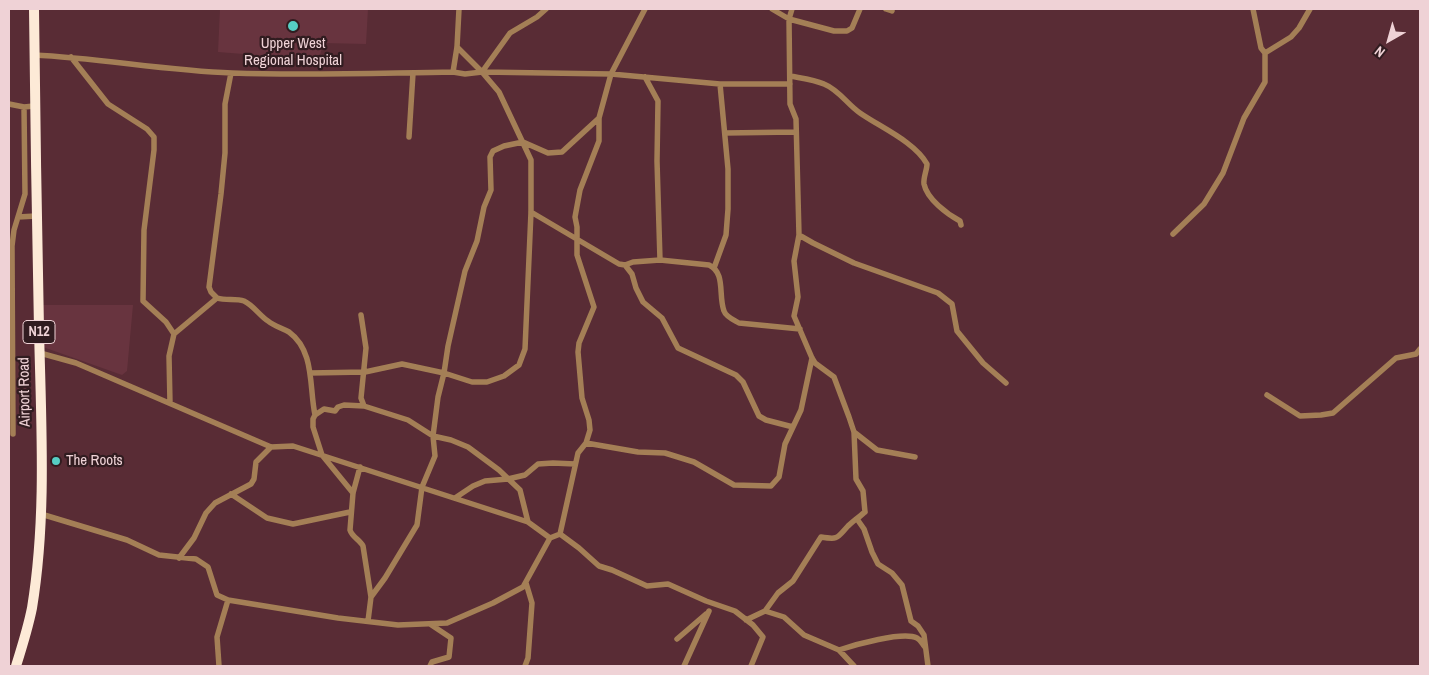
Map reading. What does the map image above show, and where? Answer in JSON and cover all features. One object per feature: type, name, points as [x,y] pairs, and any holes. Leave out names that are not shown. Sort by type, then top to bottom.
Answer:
[{"type":"highway","name":"Airport Road","points":[[16,666],[33,601],[41,514],[40,353],[36,216],[29,106],[34,56],[34,9]]},
{"type":"street","points":[[453,72],[457,47],[458,9]]},
{"type":"street","points":[[482,72],[510,33],[537,17],[546,9]]},
{"type":"street","points":[[560,534],[578,453],[586,442],[590,430],[582,398],[578,352],[579,343],[594,306],[577,255],[575,217],[580,190],[599,140],[599,118],[611,74],[645,9]]},
{"type":"street","points":[[772,9],[790,19],[834,31],[847,31],[852,28],[860,9]]},
{"type":"street","points":[[792,9],[790,19],[790,104],[796,119],[799,235],[794,261],[798,296],[794,316],[815,363],[834,377],[854,432],[856,479],[863,491],[865,512]]},
{"type":"street","points":[[1173,234],[1204,204],[1223,173],[1244,118],[1265,82],[1265,53],[1261,48],[1253,9]]},
{"type":"street","points":[[1265,53],[1291,37],[1299,28],[1310,9]]},
{"type":"street","points":[[310,373],[365,372],[402,364],[444,373],[472,382],[487,382],[504,376],[519,365],[525,349],[531,212],[531,160],[499,92],[457,47]]},
{"type":"street","points":[[34,56],[71,57],[154,67],[231,73],[453,72],[465,74],[482,72],[611,74],[720,84],[790,84]]},
{"type":"street","points":[[71,57],[108,104],[147,129],[154,136],[144,230],[143,302],[166,322],[174,334]]},
{"type":"street","points":[[231,73],[225,104],[225,153],[209,287],[217,298],[245,302],[268,322],[289,333],[303,347],[310,373],[315,415],[313,427],[322,455],[353,494]]},
{"type":"street","points":[[410,137],[414,73]]},
{"type":"street","points":[[790,76],[823,83],[838,92],[860,113],[892,131],[924,157],[927,164],[923,181],[925,188],[936,204],[945,213],[960,221],[961,225]]},
{"type":"street","points":[[645,77],[658,101],[657,161],[660,260]]},
{"type":"street","points":[[714,268],[726,235],[728,170],[720,84]]},
{"type":"street","points":[[9,104],[29,106],[25,194],[14,230],[12,246],[13,434]]},
{"type":"street","points":[[371,597],[417,524],[422,487],[435,456],[433,436],[448,346],[465,271],[477,240],[484,207],[491,190],[490,157],[493,151],[504,146],[523,142],[548,153],[562,152],[599,118]]},
{"type":"street","points":[[725,133],[795,132]]},
{"type":"street","points":[[531,212],[619,264],[625,265],[633,262],[660,260],[709,265],[719,273],[724,312],[732,319],[739,323],[800,329]]},
{"type":"street","points":[[18,217],[36,216]]},
{"type":"street","points":[[799,235],[854,263],[938,293],[952,304],[957,331],[983,363],[1006,383]]},
{"type":"street","points":[[625,265],[632,274],[643,302],[662,318],[678,348],[736,375],[744,382],[758,416],[793,427]]},
{"type":"street","points":[[170,403],[169,356],[174,334],[217,298]]},
{"type":"street","points":[[361,315],[366,340],[365,372],[360,398],[364,406]]},
{"type":"street","points":[[1267,395],[1300,416],[1333,413],[1389,363],[1403,356],[1416,354],[1420,349]]},
{"type":"street","points":[[40,353],[76,363],[271,447],[291,446],[422,487],[528,522],[550,538]]},
{"type":"street","points":[[586,442],[638,452],[665,453],[694,462],[734,485],[771,486],[779,477],[785,444],[801,410],[812,358]]},
{"type":"street","points":[[315,415],[324,409],[335,411],[338,407],[344,405],[364,406],[408,420],[433,436],[468,446],[521,492],[528,522]]},
{"type":"street","points":[[854,432],[877,450],[915,457]]},
{"type":"street","points":[[179,558],[194,538],[210,508],[253,481],[256,462],[271,447]]},
{"type":"street","points":[[455,498],[485,481],[525,475],[538,464],[575,464]]},
{"type":"street","points":[[360,467],[350,512],[350,530],[351,534],[363,546],[371,597],[368,621]]},
{"type":"street","points":[[231,494],[267,518],[294,524],[350,512]]},
{"type":"street","points":[[746,620],[765,611],[778,593],[793,581],[820,537],[836,539],[842,535],[847,526],[865,512]]},
{"type":"street","points":[[865,512],[857,519],[864,529],[878,564],[892,573],[902,585],[912,620],[924,635],[928,666]]},
{"type":"street","points":[[41,514],[127,540],[159,555],[196,559],[208,567],[216,595],[228,600],[398,625],[452,622],[522,587],[550,538],[560,534]]},
{"type":"street","points":[[560,534],[599,566],[647,586],[668,584],[735,611],[753,625],[763,637],[752,666]]},
{"type":"street","points":[[525,666],[528,658],[532,603],[526,583]]},
{"type":"street","points":[[219,666],[217,637],[228,600]]},
{"type":"street","points":[[677,639],[715,604]]},
{"type":"street","points":[[684,666],[709,611]]},
{"type":"street","points":[[765,611],[784,616],[804,635],[839,650],[854,666]]},
{"type":"street","points":[[428,624],[434,625],[451,638],[449,658],[432,662],[430,666]]},
{"type":"street","points":[[839,650],[895,636],[907,635],[919,639],[926,648]]},
{"type":"shaded area","name":"Upper West Regional Hospital","points":[[220,9],[368,9],[366,44],[323,43],[319,60],[218,52]]},
{"type":"shaded area","points":[[43,305],[133,305],[127,371],[122,375],[43,347]]},
{"type":"place","name":"Upper West Regional Hospital","points":[[293,26]]},
{"type":"place","name":"The Roots","points":[[56,461]]}]
